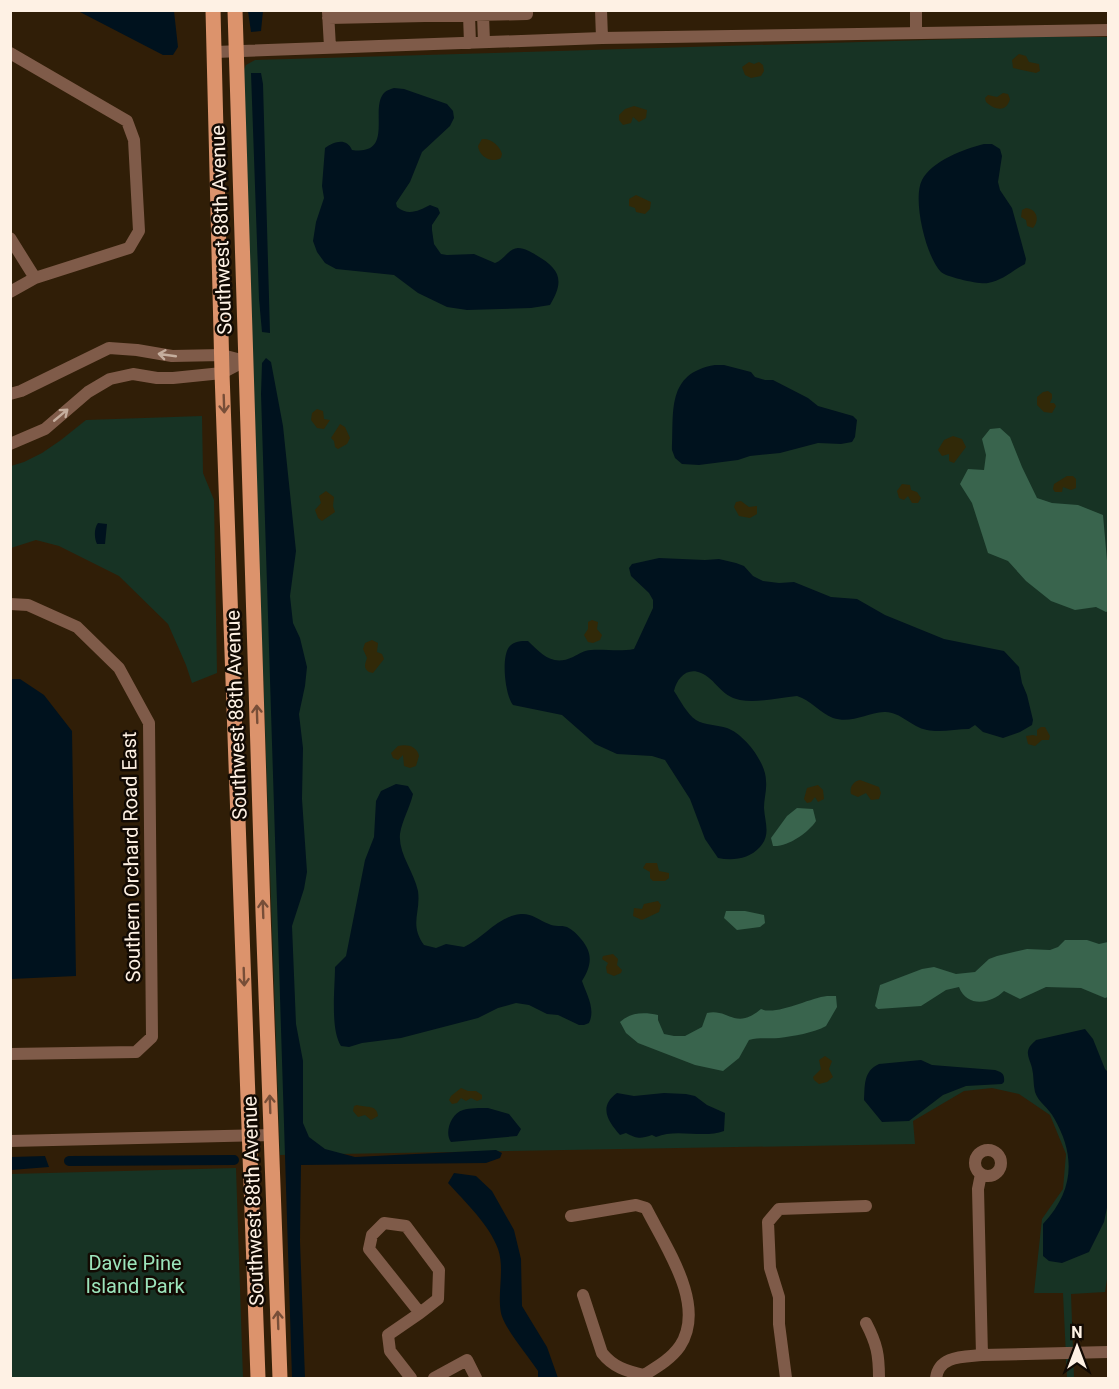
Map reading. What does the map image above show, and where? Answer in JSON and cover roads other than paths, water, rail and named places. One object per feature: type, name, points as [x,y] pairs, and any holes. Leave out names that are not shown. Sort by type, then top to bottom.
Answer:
[{"type":"main road","name":"Southwest 88th Avenue","points":[[213,10],[222,373],[258,1378]]},
{"type":"main road","name":"Southwest 88th Avenue","points":[[235,10],[280,1378]]},
{"type":"street","points":[[330,47],[328,14],[483,15],[527,14],[527,10]]},
{"type":"street","points":[[601,10],[602,38]]},
{"type":"street","points":[[916,10],[916,32]]},
{"type":"street","points":[[469,15],[470,43]]},
{"type":"street","points":[[483,15],[484,42]]},
{"type":"street","points":[[214,52],[602,38],[1108,30]]},
{"type":"street","points":[[10,53],[127,121],[134,140],[139,231],[129,248],[35,278],[10,292]]},
{"type":"street","points":[[10,238],[35,278]]},
{"type":"street","points":[[10,394],[21,391],[109,348],[172,356],[222,355],[245,361]]},
{"type":"street","points":[[10,444],[45,429],[88,392],[110,379],[133,374],[173,378],[222,373],[245,361]]},
{"type":"street","name":"Southern Orchard Road East","points":[[10,604],[28,605],[77,627],[119,668],[149,723],[152,1037],[136,1052],[10,1054]]},
{"type":"street","points":[[10,1141],[272,1135]]},
{"type":"street","points":[[981,1174],[978,1189],[982,1355]]},
{"type":"street","points":[[571,1216],[636,1205],[646,1208],[683,1283],[689,1307],[687,1329],[680,1346],[644,1377],[621,1370],[602,1353],[583,1295]]},
{"type":"street","points":[[786,1378],[779,1324],[779,1297],[770,1268],[768,1222],[779,1209],[866,1206]]},
{"type":"street","points":[[411,1378],[390,1351],[388,1335],[420,1313],[438,1299],[439,1270],[406,1226],[384,1223],[372,1235],[369,1249],[420,1313]]},
{"type":"street","points":[[866,1323],[876,1341],[879,1378]]},
{"type":"street","points":[[936,1378],[942,1365],[953,1357],[1108,1352]]},
{"type":"street","points":[[434,1378],[467,1360],[476,1378]]},
{"type":"water","points":[[78,11],[174,11],[178,47],[173,55],[163,55]]},
{"type":"water","points":[[248,11],[263,11],[261,31],[251,32]]},
{"type":"water","points":[[251,73],[261,73],[263,84],[270,333],[262,332],[259,299]]},
{"type":"water","points":[[394,88],[404,89],[447,104],[453,111],[454,118],[450,126],[422,152],[410,182],[396,203],[397,207],[409,212],[418,211],[430,205],[438,208],[440,213],[432,225],[432,230],[434,244],[441,254],[474,254],[495,263],[518,248],[528,250],[544,260],[558,276],[558,289],[550,305],[531,308],[467,310],[447,307],[418,293],[394,275],[336,269],[325,263],[317,252],[313,241],[316,222],[324,198],[322,186],[325,148],[340,142],[347,143],[352,150],[365,150],[373,146],[379,129],[381,99],[386,91]]},
{"type":"water","points":[[984,144],[992,144],[1000,149],[1002,156],[998,182],[1000,190],[1012,208],[1026,259],[1025,264],[1003,278],[984,283],[971,282],[944,274],[935,265],[922,228],[919,189],[922,180],[933,167],[958,153]]},
{"type":"water","points":[[266,358],[271,362],[283,426],[296,551],[290,596],[293,623],[300,638],[307,667],[299,714],[303,748],[302,799],[307,872],[292,926],[296,1024],[303,1061],[303,1123],[309,1137],[325,1149],[355,1157],[496,1150],[502,1153],[500,1158],[486,1163],[301,1165],[300,1241],[305,1378],[292,1378],[261,394],[262,363]]},
{"type":"water","points":[[724,365],[751,372],[755,377],[773,380],[808,398],[818,406],[853,416],[857,420],[855,437],[852,442],[841,444],[818,443],[780,453],[750,456],[738,460],[699,465],[682,464],[675,458],[672,450],[676,396],[680,385],[688,376],[699,369]]},
{"type":"water","points":[[98,523],[107,524],[105,544],[96,542],[95,530]]},
{"type":"water","points":[[659,558],[719,559],[736,563],[744,566],[753,576],[763,581],[794,582],[831,597],[857,599],[885,615],[944,639],[1004,651],[1019,667],[1033,720],[1032,725],[1003,738],[983,732],[975,725],[969,729],[927,730],[890,712],[840,720],[828,716],[807,700],[797,696],[754,701],[733,698],[711,679],[701,673],[691,671],[680,678],[674,691],[687,711],[699,722],[734,731],[753,750],[765,774],[766,829],[763,842],[756,851],[746,857],[718,858],[705,839],[690,799],[665,760],[652,756],[617,754],[595,744],[562,715],[513,705],[506,685],[505,659],[509,647],[518,642],[528,641],[548,658],[559,661],[588,650],[634,649],[653,608],[653,600],[631,576],[629,568],[632,564]]},
{"type":"water","points":[[11,679],[20,679],[44,695],[72,731],[76,976],[11,979]]},
{"type":"water","points":[[396,784],[408,786],[413,794],[401,829],[400,841],[418,891],[416,924],[424,945],[436,948],[446,944],[464,947],[501,921],[520,914],[529,915],[551,925],[567,927],[575,932],[588,949],[590,959],[588,970],[582,981],[591,1007],[589,1023],[579,1025],[558,1015],[547,1014],[529,1005],[516,1003],[498,1008],[478,1018],[401,1038],[349,1047],[341,1046],[334,1019],[335,967],[346,956],[365,860],[374,837],[376,801],[381,791]]},
{"type":"water","points":[[1085,1029],[1093,1039],[1108,1072],[1108,1203],[1104,1222],[1089,1252],[1062,1263],[1049,1261],[1043,1256],[1043,1224],[1061,1199],[1066,1186],[1068,1160],[1066,1146],[1052,1114],[1035,1092],[1028,1051],[1036,1040]]},
{"type":"water","points":[[921,1060],[932,1065],[995,1070],[1002,1074],[1004,1082],[966,1086],[943,1095],[909,1121],[882,1122],[864,1100],[867,1075],[879,1064]]},
{"type":"water","points":[[617,1093],[634,1096],[664,1093],[695,1096],[707,1105],[725,1113],[724,1131],[707,1134],[673,1133],[642,1138],[626,1133],[620,1135],[609,1119],[606,1109],[611,1098]]},
{"type":"water","points":[[488,1108],[509,1114],[521,1129],[517,1136],[451,1142],[448,1134],[455,1115],[466,1109]]},
{"type":"water","points":[[45,1156],[49,1167],[11,1170],[11,1157]]},
{"type":"water","points":[[454,1173],[476,1176],[492,1191],[514,1230],[521,1259],[522,1306],[547,1347],[558,1378],[538,1378],[538,1371],[503,1319],[500,1305],[501,1265],[498,1249],[483,1222],[448,1183]]},
{"type":"waterway","points":[[69,1161],[234,1160]]},
{"type":"park label","name":"Davie Pine Island Park","points":[[135,1274]]}]
